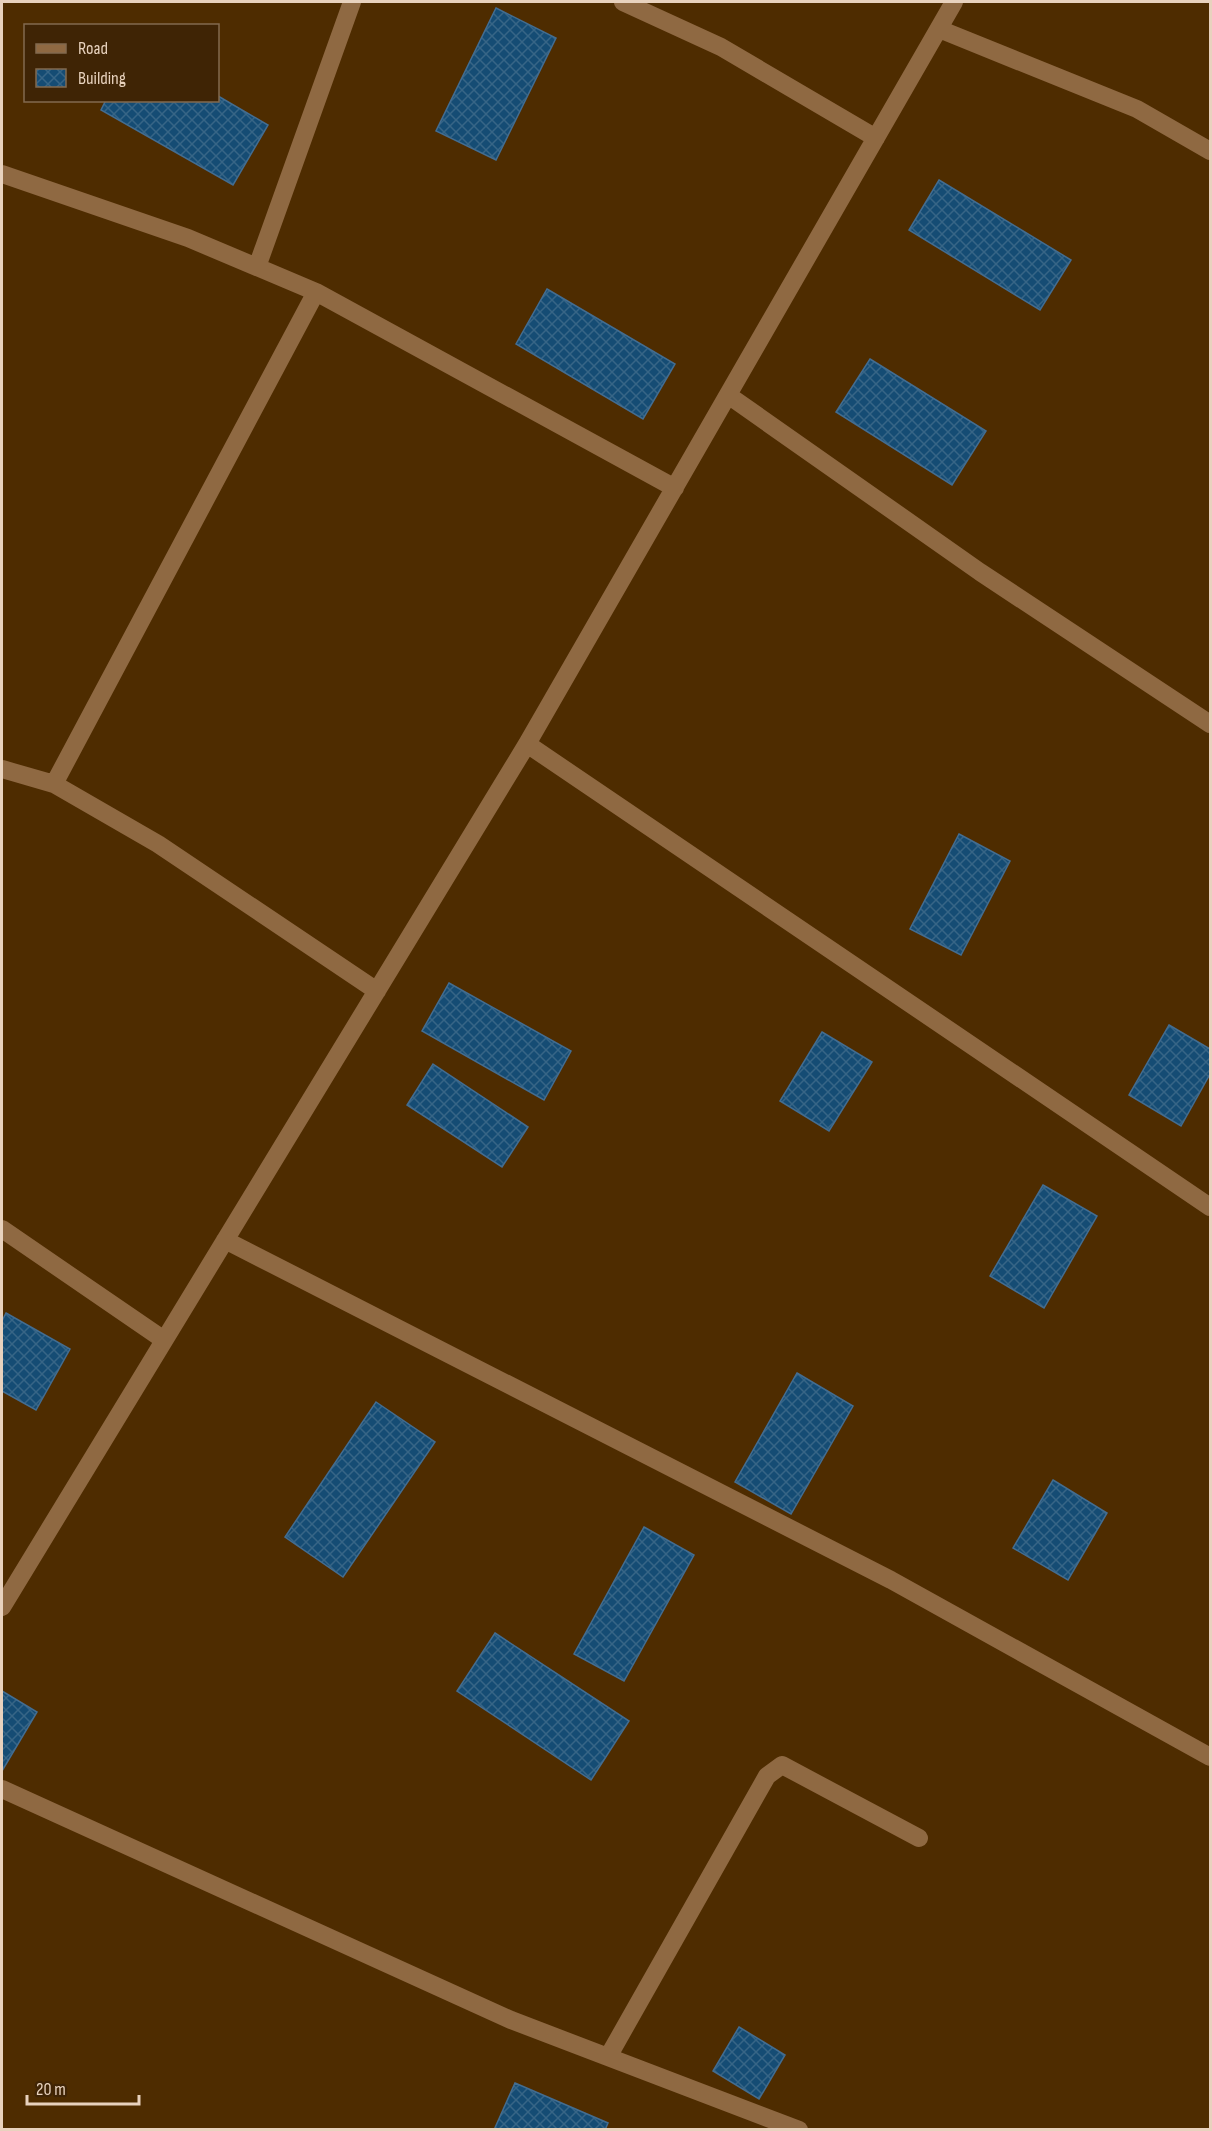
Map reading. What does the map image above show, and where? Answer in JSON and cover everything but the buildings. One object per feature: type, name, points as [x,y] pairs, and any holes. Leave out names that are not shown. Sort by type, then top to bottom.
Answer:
[{"type":"street","points":[[257,267],[352,2]]},
{"type":"street","points":[[623,2],[721,47],[876,138]]},
{"type":"street","points":[[2,1607],[527,744],[954,2]]},
{"type":"street","points":[[939,29],[1137,109],[1210,151]]},
{"type":"street","points":[[2,174],[188,238],[316,292],[675,488]]},
{"type":"street","points":[[54,784],[316,292]]},
{"type":"street","points":[[728,395],[980,572],[1210,724]]},
{"type":"street","points":[[527,744],[1210,1207]]},
{"type":"street","points":[[2,769],[54,784],[158,844],[377,991]]},
{"type":"street","points":[[2,1229],[164,1340]]},
{"type":"street","points":[[225,1240],[891,1580],[1210,1756]]},
{"type":"street","points":[[608,2057],[767,1776],[782,1765],[919,1838]]},
{"type":"street","points":[[2,1789],[511,2020],[799,2130]]}]
